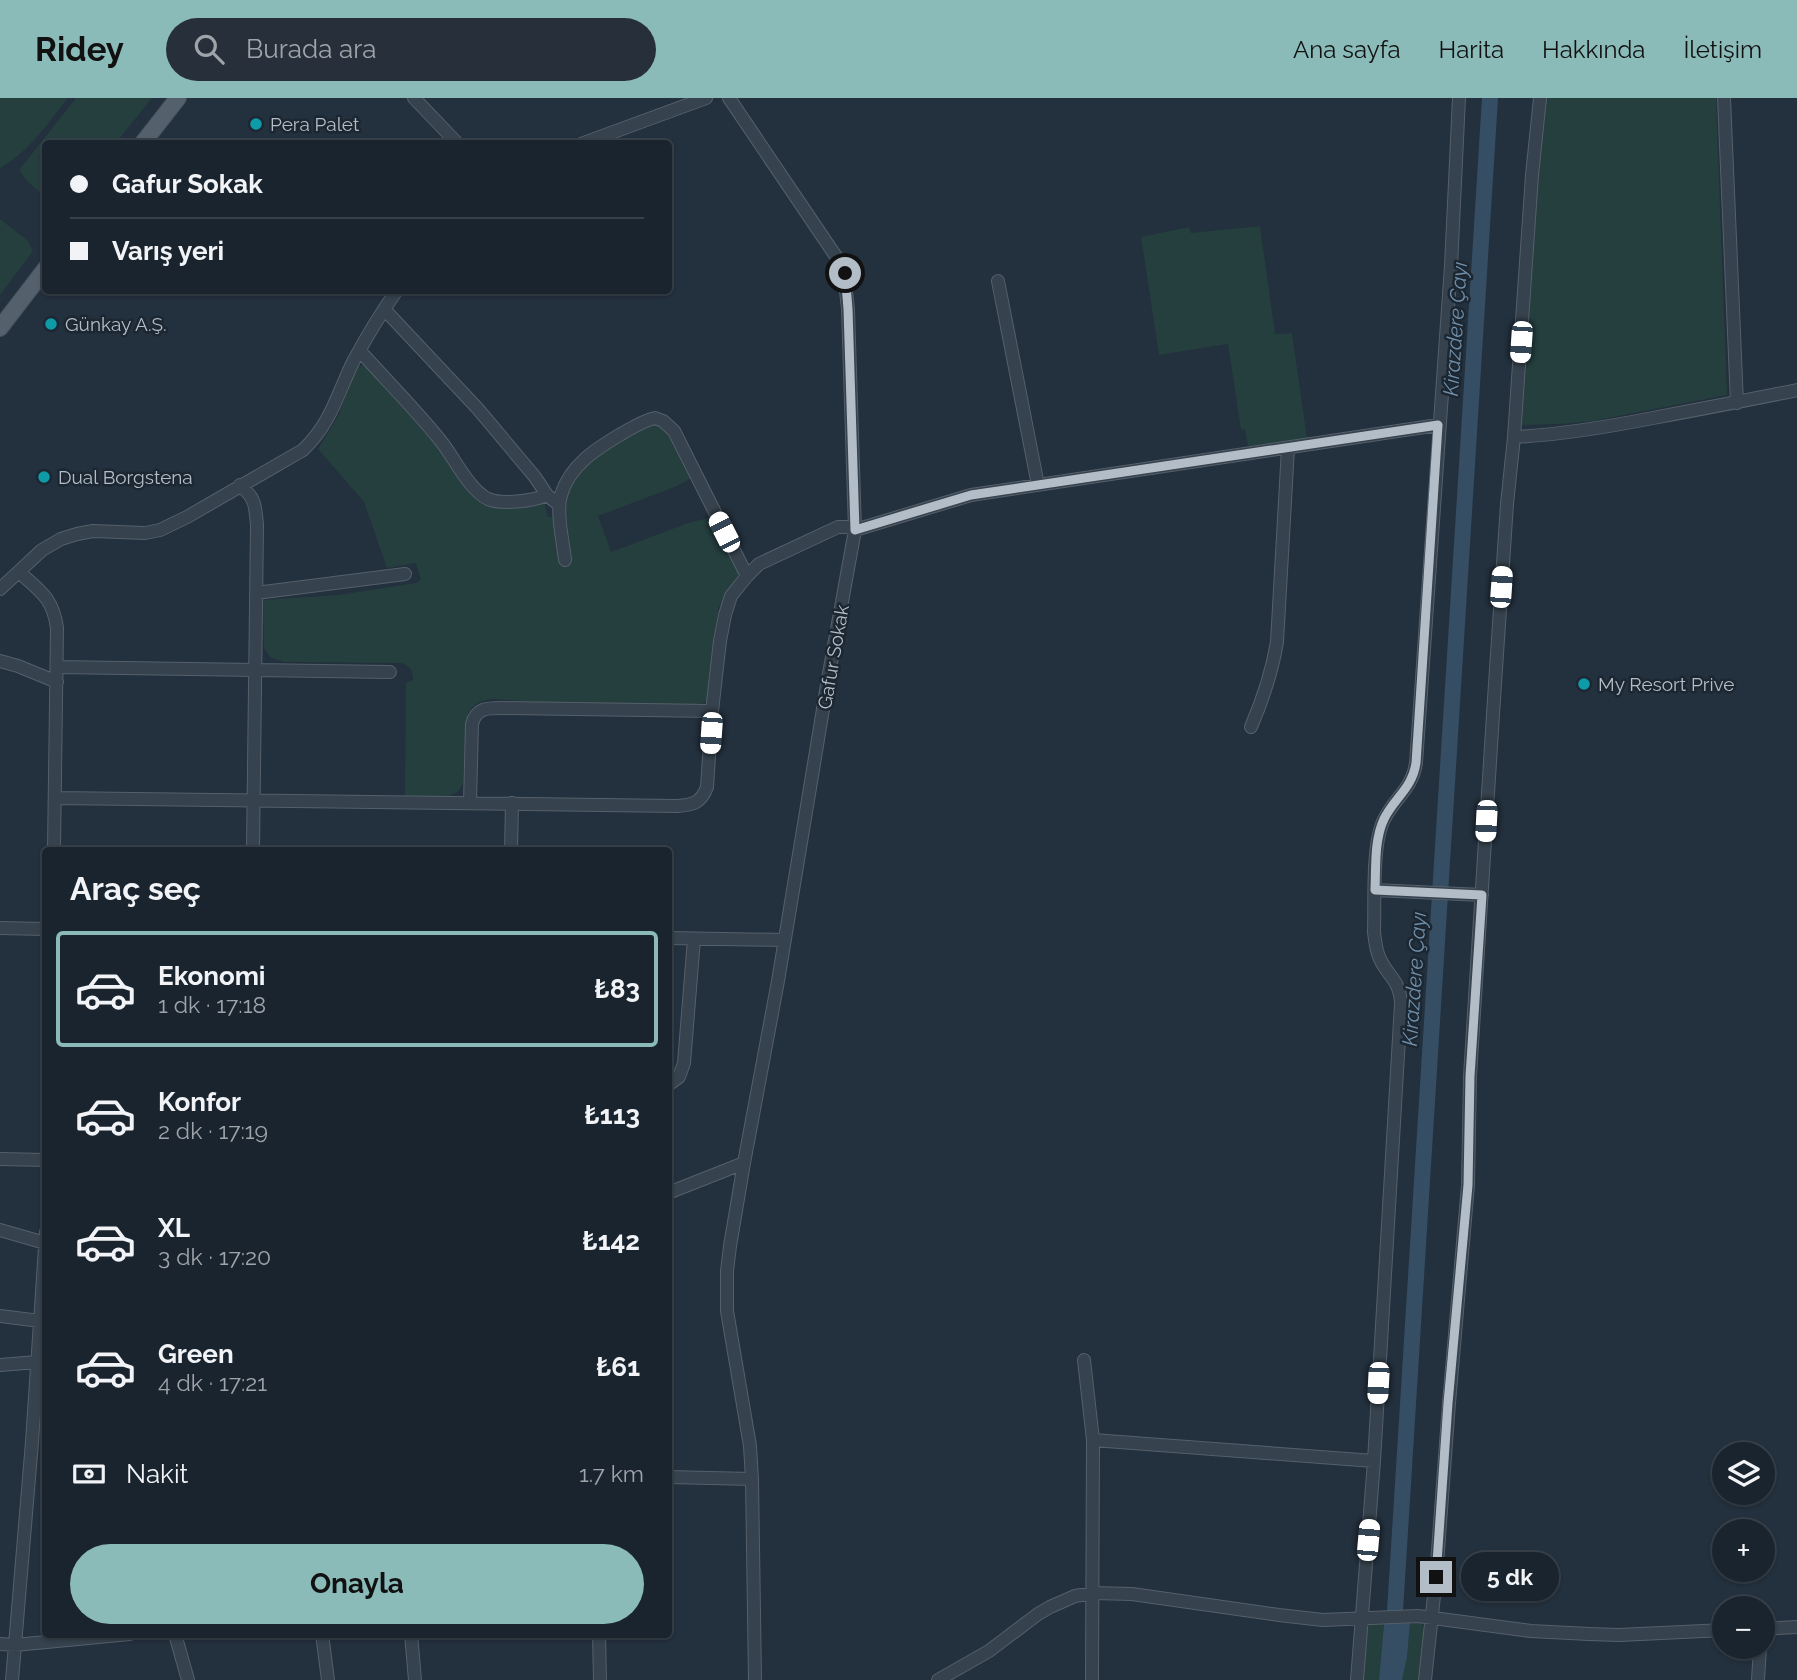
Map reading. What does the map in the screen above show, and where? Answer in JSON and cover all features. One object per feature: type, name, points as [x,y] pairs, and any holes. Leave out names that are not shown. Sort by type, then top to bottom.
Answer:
[{"type":"main road","points":[[134,140],[167,98]]},
{"type":"main road","points":[[145,140],[178,98]]},
{"type":"main road","points":[[0,315],[42,260]]},
{"type":"main road","points":[[0,328],[42,273]]},
{"type":"street","points":[[414,98],[454,140]]},
{"type":"street","points":[[592,140],[706,98]]},
{"type":"street","name":"Gafur Sokak","points":[[729,98],[845,273],[855,530],[727,1271],[727,1311],[750,1446],[755,1680]]},
{"type":"street","points":[[1357,1680],[1374,1461],[1401,1004],[1398,986],[1381,963],[1375,945],[1380,890],[1377,852],[1382,822],[1415,776],[1451,266],[1459,98]]},
{"type":"street","points":[[1425,1680],[1468,1185],[1477,895],[1540,98]]},
{"type":"street","points":[[1724,98],[1737,403]]},
{"type":"street","points":[[998,281],[1038,485]]},
{"type":"street","points":[[0,589],[42,551],[61,539],[93,531],[152,533],[187,517],[303,450],[315,438],[333,411],[354,360],[394,294]]},
{"type":"street","points":[[384,309],[478,409],[547,495],[559,505]]},
{"type":"street","points":[[360,351],[442,442],[482,496],[505,502],[547,495]]},
{"type":"street","points":[[1514,437],[1579,431],[1797,390]]},
{"type":"street","points":[[565,560],[559,505],[568,480],[588,455],[641,423],[655,418],[669,425],[674,431],[747,576]]},
{"type":"street","points":[[55,797],[677,806],[695,804],[707,788],[712,711],[727,604],[735,589],[760,565],[838,527],[855,530],[971,495],[1438,425]]},
{"type":"street","points":[[1251,727],[1272,671],[1277,642],[1288,448]]},
{"type":"street","points":[[240,485],[254,500],[257,525],[253,847]]},
{"type":"street","points":[[19,572],[52,607],[57,628],[54,847]]},
{"type":"street","points":[[256,593],[405,574]]},
{"type":"street","points":[[0,661],[57,682]]},
{"type":"street","points":[[57,667],[390,672]]},
{"type":"street","points":[[470,803],[472,724],[478,711],[501,708],[712,711]]},
{"type":"street","points":[[511,847],[512,803]]},
{"type":"street","points":[[1380,890],[1477,895]]},
{"type":"street","points":[[0,928],[42,929]]},
{"type":"street","points":[[672,938],[785,940]]},
{"type":"street","points":[[672,1082],[679,1077],[684,1063],[694,939]]},
{"type":"street","points":[[0,1159],[42,1160]]},
{"type":"street","points":[[672,1191],[744,1163]]},
{"type":"street","points":[[0,1230],[42,1242]]},
{"type":"street","points":[[12,1680],[42,1290]]},
{"type":"street","points":[[0,1316],[40,1321]]},
{"type":"street","points":[[1084,1360],[1093,1440],[1092,1680]]},
{"type":"street","points":[[0,1365],[37,1362]]},
{"type":"street","points":[[1093,1440],[1374,1461]]},
{"type":"street","points":[[32,1442],[42,1442]]},
{"type":"street","points":[[672,1477],[752,1479]]},
{"type":"street","points":[[946,1678],[1050,1607],[1076,1596],[1094,1593],[1132,1594],[1306,1618],[1418,1616],[1531,1632],[1619,1634],[1712,1630]]},
{"type":"street","points":[[1775,1629],[1797,1628]]},
{"type":"street","points":[[0,1644],[88,1638]]},
{"type":"street","points":[[176,1638],[188,1680]]},
{"type":"street","points":[[322,1638],[328,1680]]},
{"type":"street","points":[[411,1638],[415,1680]]},
{"type":"street","points":[[599,1638],[600,1680]]},
{"type":"street","points":[[1758,1680],[1759,1659]]},
{"type":"green space","points":[[0,98],[68,98],[29,146],[0,168]]},
{"type":"green space","points":[[76,98],[152,98],[118,140],[43,140]]},
{"type":"green space","points":[[1543,98],[1716,98],[1727,395],[1593,421],[1521,425]]},
{"type":"green space","points":[[42,141],[42,194],[19,170]]},
{"type":"green space","points":[[0,219],[28,241],[33,251],[0,295]]},
{"type":"green space","points":[[1260,226],[1275,334],[1292,333],[1307,438],[1248,446],[1245,429],[1241,430],[1228,344],[1159,355],[1141,237],[1189,227],[1191,233]]},
{"type":"green space","points":[[364,365],[430,432],[472,495],[489,505],[544,502],[548,517],[556,517],[560,566],[571,565],[565,500],[570,483],[581,467],[650,421],[667,426],[694,477],[675,487],[598,516],[611,552],[688,523],[712,517],[740,576],[719,607],[708,700],[681,706],[491,699],[482,701],[472,707],[466,719],[463,783],[459,790],[454,794],[438,797],[405,796],[406,683],[413,680],[409,668],[402,663],[284,662],[270,657],[264,648],[263,600],[338,595],[421,580],[416,563],[387,568],[364,502],[318,449],[338,416],[356,370]]},
{"type":"green space","points":[[1410,1623],[1420,1623],[1423,1626],[1419,1680],[1402,1680]]},
{"type":"green space","points":[[1366,1624],[1384,1624],[1379,1680],[1364,1680]]},
{"type":"water","points":[[1410,1623],[1402,1680],[1379,1680],[1384,1624]]},
{"type":"waterway","name":"Kirazdere Çayı","points":[[1395,1611],[1490,98]]},
{"type":"place","name":"Pera Palet","points":[[256,124]]},
{"type":"place","name":"Günkay A.Ş.","points":[[51,324]]},
{"type":"place","name":"Dual Borgstena","points":[[44,477]]},
{"type":"place","name":"My Resort Prive","points":[[1584,684]]},
{"type":"route","points":[[845,273],[855,530],[971,495],[1438,425],[1415,776],[1382,822],[1375,890],[1482,895],[1470,1076],[1468,1185],[1448,1403],[1436,1577]]}]
